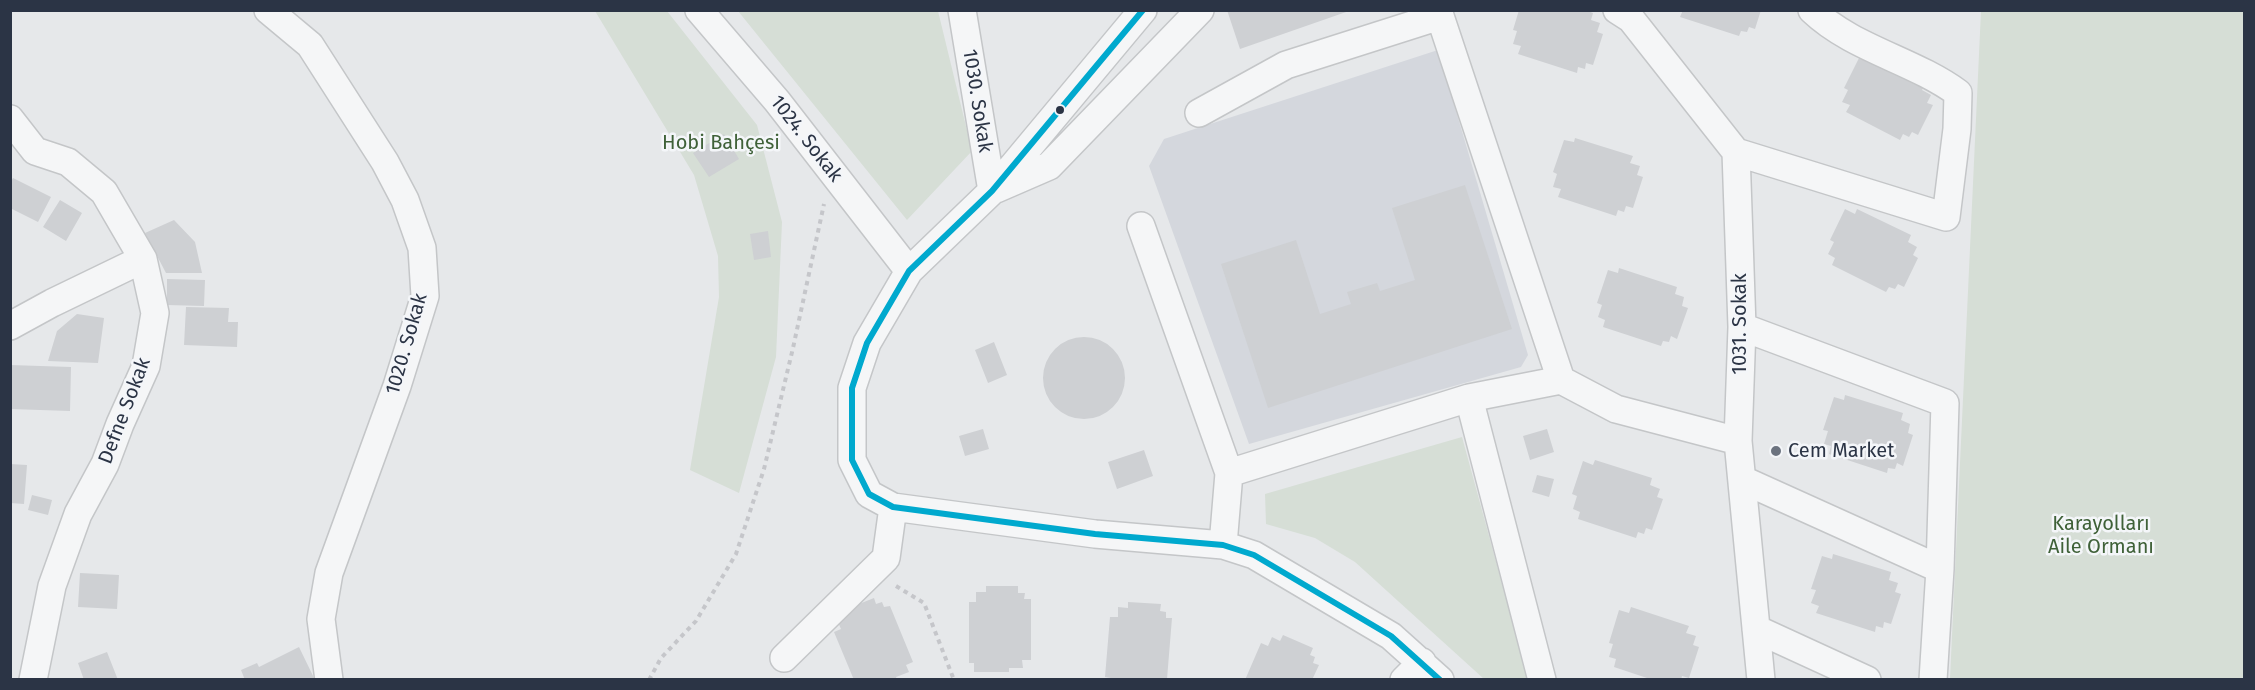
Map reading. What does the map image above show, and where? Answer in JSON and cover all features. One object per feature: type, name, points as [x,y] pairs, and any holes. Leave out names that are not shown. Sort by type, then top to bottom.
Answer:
[{"type":"street","name":"1020. Sokak","points":[[268,10],[310,45],[385,162],[405,200],[422,248],[425,296],[397,386],[329,573],[321,619],[329,680]]},
{"type":"street","name":"1024. Sokak","points":[[699,10],[777,101],[909,271]]},
{"type":"street","name":"1030. Sokak","points":[[962,10],[992,191]]},
{"type":"street","points":[[1143,10],[992,191],[909,271],[867,343],[852,388],[852,460],[869,494],[893,507],[1095,534],[1223,545],[1254,555],[1391,636],[1422,674]]},
{"type":"street","points":[[992,191],[1049,166],[1200,10]]},
{"type":"street","points":[[1617,10],[1631,20],[1736,152],[1946,216],[1957,129],[1958,93],[1942,81],[1892,59],[1825,23],[1812,10]]},
{"type":"street","points":[[1199,113],[1286,65],[1439,13],[1561,380]]},
{"type":"street","name":"Defne Sokak","points":[[10,119],[35,151],[68,162],[104,192],[143,259],[155,313],[147,366],[120,424],[105,464],[78,514],[52,586],[33,680]]},
{"type":"street","name":"1031. Sokak","points":[[1736,152],[1742,327],[1738,441],[1761,680]]},
{"type":"street","points":[[1141,226],[1229,473],[1223,545]]},
{"type":"street","points":[[10,326],[143,259]]},
{"type":"street","points":[[1742,327],[1945,403],[1940,569],[1933,680]]},
{"type":"street","points":[[1229,473],[1469,398],[1561,380],[1616,409],[1738,441]]},
{"type":"street","points":[[1469,398],[1542,680]]},
{"type":"street","points":[[1743,480],[1940,569]]},
{"type":"street","points":[[784,658],[886,558],[893,507]]},
{"type":"street","points":[[1756,629],[1867,680]]},
{"type":"path","points":[[649,680],[661,658],[696,621],[736,555],[764,469],[831,171]]},
{"type":"path","points":[[873,571],[924,603],[954,680]]},
{"type":"shaded area","points":[[1438,50],[1528,355],[1521,367],[1249,444],[1149,166],[1164,139]]},
{"type":"green space","name":"Hobi Bahçesi","points":[[595,11],[667,11],[757,125],[782,222],[776,357],[739,493],[690,470],[719,297],[718,256],[694,175]]},
{"type":"green space","points":[[738,11],[938,11],[972,151],[907,220]]},
{"type":"green space","name":"Karayolları Aile Ormanı","points":[[1981,11],[2244,11],[2244,679],[1950,679]]},
{"type":"green space","points":[[1462,437],[1528,679],[1484,679],[1355,562],[1315,538],[1266,524],[1265,494]]},
{"type":"building","points":[[1227,10],[1349,10],[1349,11],[1240,49]]},
{"type":"building","points":[[1519,10],[1585,10],[1593,13],[1591,20],[1600,23],[1597,32],[1603,34],[1593,65],[1586,63],[1585,69],[1578,67],[1577,73],[1518,54],[1521,46],[1513,44],[1517,31],[1513,30]]},
{"type":"building","points":[[1683,10],[1761,10],[1755,29],[1749,27],[1747,32],[1741,31],[1739,36],[1680,17]]},
{"type":"building","points":[[1860,56],[1926,83],[1922,90],[1931,95],[1927,103],[1933,105],[1918,135],[1912,132],[1909,137],[1903,134],[1900,140],[1846,112],[1850,105],[1842,102],[1848,90],[1844,88]]},
{"type":"building","points":[[724,134],[739,159],[709,177],[693,153]]},
{"type":"building","points":[[1575,138],[1633,156],[1630,163],[1640,166],[1637,175],[1643,177],[1633,208],[1626,206],[1624,212],[1618,210],[1616,216],[1558,197],[1561,189],[1553,187],[1557,174],[1553,172],[1564,140],[1574,142]]},
{"type":"building","points":[[13,178],[51,197],[38,222],[10,208],[10,183]]},
{"type":"building","points":[[1465,185],[1512,329],[1268,408],[1221,264],[1296,240],[1320,314],[1351,304],[1347,292],[1377,283],[1380,291],[1415,280],[1392,208]]},
{"type":"building","points":[[60,200],[82,213],[66,241],[43,227]]},
{"type":"building","points":[[1845,209],[1855,214],[1857,209],[1911,235],[1908,242],[1917,247],[1913,255],[1918,258],[1904,287],[1898,284],[1895,289],[1889,287],[1886,292],[1832,265],[1835,258],[1828,254],[1834,242],[1830,240]]},
{"type":"building","points":[[174,220],[195,242],[202,273],[166,273],[145,233]]},
{"type":"building","points":[[768,231],[771,257],[754,260],[750,234]]},
{"type":"building","points":[[1619,268],[1677,287],[1675,294],[1684,297],[1682,306],[1688,308],[1677,339],[1671,336],[1669,342],[1663,341],[1661,346],[1603,327],[1605,320],[1598,317],[1602,305],[1597,303],[1608,270],[1618,273]]},
{"type":"building","points":[[167,279],[205,280],[204,306],[167,305]]},
{"type":"building","points":[[186,307],[229,308],[228,322],[238,322],[237,347],[184,345]]},
{"type":"building","points":[[77,314],[104,318],[98,363],[48,361],[57,331]]},
{"type":"building","points":[[1076,337],[1092,337],[1107,344],[1118,355],[1125,370],[1122,394],[1113,407],[1092,419],[1076,419],[1061,412],[1050,401],[1043,386],[1043,370],[1050,355],[1061,344]]},
{"type":"building","points":[[994,342],[1007,375],[988,383],[975,350]]},
{"type":"building","points":[[10,365],[71,367],[70,411],[10,409]]},
{"type":"building","points":[[1845,395],[1903,413],[1901,420],[1910,424],[1908,433],[1913,435],[1903,466],[1897,463],[1895,469],[1888,468],[1887,473],[1829,454],[1831,446],[1824,444],[1828,431],[1823,430],[1834,397],[1844,400]]},
{"type":"building","points":[[983,429],[989,449],[965,456],[959,436]]},
{"type":"building","points":[[1547,429],[1554,452],[1530,460],[1523,436]]},
{"type":"building","points":[[1144,450],[1153,476],[1117,489],[1108,462]]},
{"type":"building","points":[[1595,460],[1652,478],[1650,485],[1660,489],[1657,497],[1663,499],[1652,530],[1646,528],[1644,534],[1638,532],[1636,538],[1578,519],[1580,512],[1573,509],[1577,496],[1572,494],[1583,461],[1593,465]]},
{"type":"building","points":[[10,464],[27,465],[24,504],[10,503]]},
{"type":"building","points":[[1537,475],[1554,479],[1549,497],[1532,492]]},
{"type":"building","points":[[32,495],[52,500],[48,515],[28,510]]},
{"type":"building","points":[[1833,554],[1891,572],[1889,580],[1898,583],[1895,592],[1901,594],[1891,624],[1884,622],[1883,628],[1876,626],[1875,632],[1816,613],[1819,606],[1811,603],[1816,590],[1811,589],[1822,556],[1832,559]]},
{"type":"building","points":[[80,573],[119,575],[117,609],[78,607]]},
{"type":"building","points":[[986,586],[1018,586],[1018,593],[1025,593],[1024,599],[1031,599],[1031,660],[1022,660],[1023,668],[1009,668],[1009,672],[974,672],[974,663],[969,663],[969,602],[976,602],[976,592],[986,592]]},
{"type":"building","points":[[874,598],[876,604],[882,602],[884,607],[890,606],[913,662],[906,665],[909,672],[896,677],[897,680],[854,680],[834,632],[841,629],[837,620],[844,610]]},
{"type":"building","points":[[1128,602],[1161,604],[1160,611],[1166,612],[1166,618],[1172,618],[1167,679],[1111,680],[1105,677],[1110,617],[1118,617],[1118,607],[1128,608]]},
{"type":"building","points":[[1631,607],[1689,626],[1686,633],[1696,636],[1693,645],[1699,647],[1689,678],[1682,676],[1681,680],[1653,680],[1614,667],[1616,659],[1609,657],[1613,644],[1609,643],[1619,610],[1629,613]]},
{"type":"building","points":[[1283,635],[1313,648],[1310,655],[1315,657],[1313,663],[1319,665],[1312,680],[1245,680],[1261,643],[1268,646],[1272,637],[1280,641]]},
{"type":"building","points":[[299,647],[315,680],[245,680],[241,670],[257,663],[259,667]]},
{"type":"building","points":[[107,652],[118,680],[84,680],[78,663]]},
{"type":"transit line","points":[[1143,10],[992,191],[909,271],[867,343],[852,388],[852,460],[869,494],[893,507],[1095,534],[1223,545],[1254,555],[1391,636],[1440,680]]},
{"type":"place","name":"Cem Market","points":[[1776,451]]}]
